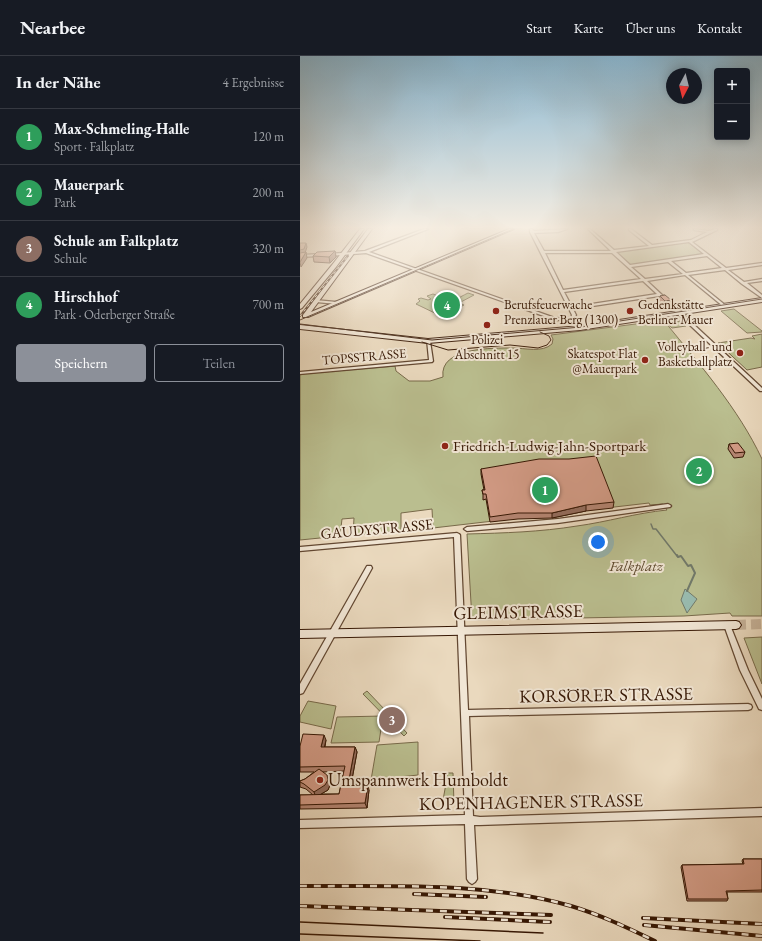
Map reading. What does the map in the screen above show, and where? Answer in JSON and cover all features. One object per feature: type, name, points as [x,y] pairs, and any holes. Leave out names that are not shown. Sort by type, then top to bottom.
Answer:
[{"type":"main road","points":[[300,307],[330,270]]},
{"type":"main road","points":[[334,330],[300,323],[340,270]]},
{"type":"main road","points":[[306,316],[414,270]]},
{"type":"main road","points":[[300,327],[428,341],[569,329],[762,300]]},
{"type":"main road","points":[[305,301],[316,301]]},
{"type":"main road","name":"GLEIMSTRASSE","points":[[300,634],[731,625]]},
{"type":"street","points":[[416,270],[555,320],[564,320],[574,316],[551,270]]},
{"type":"street","points":[[633,270],[762,390]]},
{"type":"street","points":[[681,270],[724,306]]},
{"type":"street","points":[[562,291],[715,270]]},
{"type":"street","points":[[727,270],[762,296]]},
{"type":"street","points":[[743,283],[762,280]]},
{"type":"street","points":[[570,308],[660,295]]},
{"type":"street","points":[[316,301],[337,303]]},
{"type":"street","points":[[564,320],[569,329]]},
{"type":"street","name":"TOPSSTRASSE","points":[[300,373],[430,361],[428,341]]},
{"type":"street","points":[[467,530],[558,521],[668,506]]},
{"type":"street","name":"GAUDYSTRASSE","points":[[300,549],[457,535],[462,630]]},
{"type":"street","points":[[300,691],[369,568]]},
{"type":"street","points":[[731,625],[744,670],[762,708]]},
{"type":"street","points":[[462,630],[472,879]]},
{"type":"street","name":"KORSÖRER STRASSE","points":[[465,713],[748,707]]},
{"type":"street","name":"KOPENHAGENER STRASSE","points":[[300,824],[762,812]]},
{"type":"green space","points":[[468,293],[474,295],[459,303],[464,305],[441,316],[416,304],[420,301],[418,299],[421,298],[428,300],[431,299],[427,296],[433,294],[446,299],[439,302],[446,302]]},
{"type":"green space","points":[[734,309],[762,332],[747,333],[721,311]]},
{"type":"green space","name":"Falkplatz","points":[[674,319],[676,322],[680,321],[686,326],[672,328],[665,322],[718,388],[742,422],[762,459],[762,616],[732,616],[730,613],[684,616],[472,620],[467,534],[508,533],[563,528],[667,510],[663,504],[650,505],[649,503],[433,528],[432,509],[401,513],[401,531],[353,535],[354,518],[342,519],[340,536],[300,540],[300,374],[395,366],[396,371],[409,381],[430,381],[443,377],[444,367],[449,360],[469,351],[493,348],[538,349],[548,347],[552,344],[553,339],[551,335]]},
{"type":"green space","points":[[762,334],[762,367],[747,370],[718,343],[751,338],[755,339],[752,336]]},
{"type":"green space","points":[[762,637],[762,684],[744,638]]},
{"type":"green space","points":[[367,691],[407,733],[404,736],[363,694]]},
{"type":"green space","points":[[308,701],[336,706],[331,729],[300,722],[300,716]]},
{"type":"green space","points":[[383,716],[379,742],[331,743],[337,717]]},
{"type":"green space","points":[[418,742],[418,775],[371,780],[377,745]]},
{"type":"green space","points":[[447,773],[453,773],[454,804],[443,805],[446,781]]},
{"type":"water","points":[[685,589],[697,599],[687,613],[681,600]]},
{"type":"building","points":[[665,295],[671,300],[665,301],[660,296]]},
{"type":"building","points":[[738,443],[745,452],[735,453],[729,444]]},
{"type":"building","points":[[596,456],[614,502],[586,505],[552,513],[518,513],[490,517],[486,494],[483,494],[482,490],[485,490],[481,469],[539,459],[569,459]]},
{"type":"building","points":[[303,734],[324,735],[321,747],[355,747],[348,785],[368,785],[365,803],[300,805],[300,795],[339,794],[345,766],[300,767],[300,746]]},
{"type":"building","points":[[319,769],[327,775],[328,780],[325,785],[314,792],[300,781]]},
{"type":"building","points":[[743,859],[762,859],[762,890],[726,891],[728,899],[688,899],[682,865],[744,864]]},
{"type":"waterway","points":[[651,524],[653,529],[656,529],[677,556]]},
{"type":"waterway","points":[[677,555],[678,557],[681,556],[688,566],[691,565],[695,573],[687,591]]},
{"type":"tunnel","points":[[736,625],[762,624]]},
{"type":"tram line","points":[[300,320],[416,270]]},
{"type":"tram line","points":[[300,324],[432,340],[581,327],[762,299]]},
{"type":"tram line","points":[[422,342],[448,350],[510,345],[538,348],[547,345],[551,340],[549,336],[540,332]]},
{"type":"tram line","points":[[300,922],[543,933]]},
{"type":"tram line","points":[[300,934],[480,941]]},
{"type":"railway","points":[[300,316],[337,270]]},
{"type":"railway","points":[[300,886],[402,886],[504,892],[538,898],[593,913],[655,941]]},
{"type":"railway","points":[[414,894],[486,897]]},
{"type":"railway","points":[[300,906],[551,915]]},
{"type":"railway","points":[[445,917],[550,922]]},
{"type":"railway","points":[[643,918],[762,924]]},
{"type":"railway","points":[[644,925],[762,936]]},
{"type":"place","name":"Hirschhof","points":[[447,305]]},
{"type":"place","name":"Berufsfeuerwache Prenzlauer Berg (1300)","points":[[496,311]]},
{"type":"place","name":"Gedenkstätte Berliner Mauer","points":[[630,311]]},
{"type":"place","name":"Polizei Abschnitt 15","points":[[487,325]]},
{"type":"place","name":"Volleyball- und Basketballplatz","points":[[740,353]]},
{"type":"place","name":"Skatespot Flat @Mauerpark","points":[[645,360]]},
{"type":"place","name":"Friedrich-Ludwig-Jahn-Sportpark","points":[[445,446]]},
{"type":"place","name":"Mauerpark","points":[[699,471]]},
{"type":"place","name":"Max-Schmeling-Halle","points":[[545,490]]},
{"type":"place","name":"Schule am Falkplatz","points":[[392,720]]},
{"type":"place","name":"Umspannwerk Humboldt","points":[[320,780]]}]
